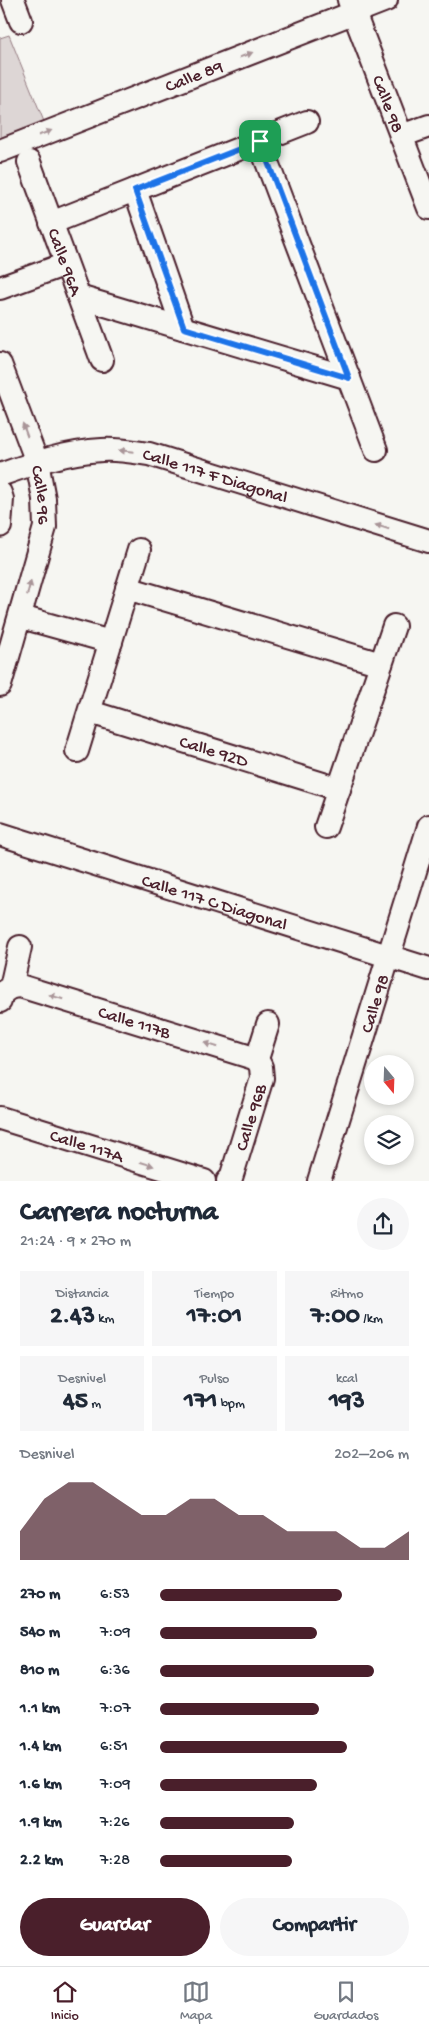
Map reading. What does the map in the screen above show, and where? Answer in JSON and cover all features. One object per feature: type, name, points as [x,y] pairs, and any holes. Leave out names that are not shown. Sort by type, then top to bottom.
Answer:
[{"type":"street","name":"Calle 89","points":[[0,151],[351,6],[386,0]]},
{"type":"street","name":"Calle 98","points":[[351,6],[429,208]]},
{"type":"street","points":[[51,223],[307,122]]},
{"type":"street","points":[[401,136],[429,126]]},
{"type":"street","points":[[260,141],[376,450]]},
{"type":"street","name":"Calle 96A","points":[[29,162],[102,360]]},
{"type":"street","points":[[135,190],[184,328]]},
{"type":"street","points":[[0,288],[66,264]]},
{"type":"street","points":[[79,297],[349,378]]},
{"type":"street","name":"Calle 96","points":[[0,364],[36,462],[44,499],[45,527],[21,617],[0,685]]},
{"type":"street","name":"Calle 117 F Diagonal","points":[[0,474],[36,462],[74,453],[103,450],[149,454],[429,541]]},
{"type":"street","points":[[0,493],[2,498],[0,526]]},
{"type":"street","points":[[78,751],[139,550]]},
{"type":"street","points":[[127,588],[381,664]]},
{"type":"street","points":[[21,617],[111,642]]},
{"type":"street","points":[[326,827],[394,626]]},
{"type":"street","name":"Calle 92D","points":[[90,712],[339,789]]},
{"type":"street","name":"Calle 98","points":[[319,1181],[429,826]]},
{"type":"street","name":"Calle 117 C Diagonal","points":[[0,834],[429,969]]},
{"type":"street","points":[[5,994],[20,947]]},
{"type":"street","name":"Calle 117B","points":[[5,994],[20,986],[257,1059]]},
{"type":"street","name":"Calle 96B","points":[[228,1181],[231,1178],[262,1078],[261,1067],[257,1059],[268,1024]]},
{"type":"street","name":"Calle 117A","points":[[0,1118],[204,1181]]},
{"type":"shaded area","points":[[9,35],[45,124],[0,142],[0,38]]},
{"type":"route","points":[[260,141],[349,378],[184,328],[135,190],[260,141]]}]
